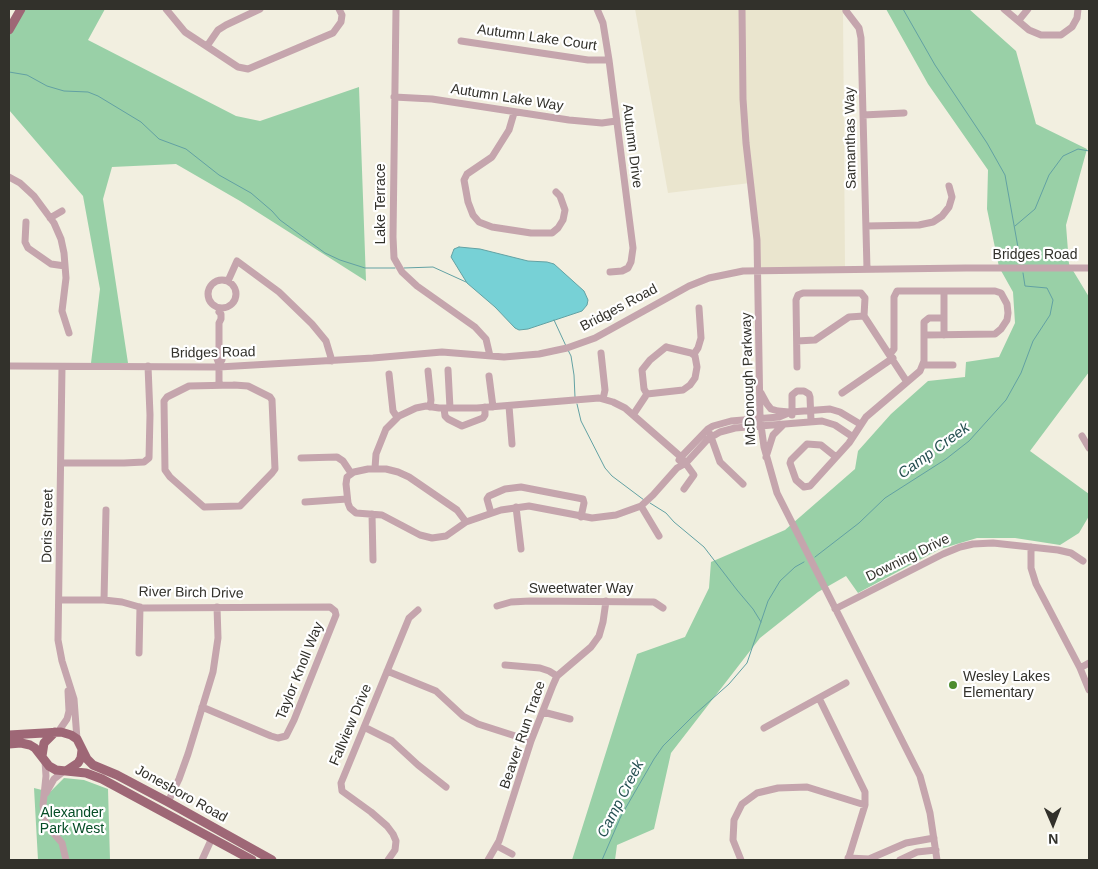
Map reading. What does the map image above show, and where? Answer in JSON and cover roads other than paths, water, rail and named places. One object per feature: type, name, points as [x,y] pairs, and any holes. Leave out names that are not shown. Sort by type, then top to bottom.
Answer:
[{"type":"main road","points":[[9,30],[21,9]]},
{"type":"main road","points":[[43,759],[44,743],[56,732]]},
{"type":"main road","points":[[9,735],[68,733],[77,739],[82,750],[79,760],[65,771],[52,768],[30,745],[21,743],[9,744]]},
{"type":"main road","name":"Jonesboro Road","points":[[82,750],[93,765],[117,775],[168,802],[272,860]]},
{"type":"main road","name":"Jonesboro Road","points":[[65,771],[86,773],[102,779],[252,860]]},
{"type":"street","points":[[166,9],[185,32],[238,67],[245,69],[252,68],[333,33],[341,22],[342,15],[339,9]]},
{"type":"street","points":[[207,46],[218,30],[260,9]]},
{"type":"street","name":"Lake Terrace","points":[[396,9],[392,237],[394,258],[402,272],[417,286],[475,327],[486,339],[490,356]]},
{"type":"street","name":"Autumn Drive","points":[[596,9],[603,23],[633,248],[628,268],[622,271],[610,272]]},
{"type":"street","name":"McDonough Parkway","points":[[742,9],[744,106],[757,240],[760,418],[766,457],[777,493],[920,776],[928,805],[937,860]]},
{"type":"street","points":[[1004,9],[1029,30],[1041,35],[1061,35],[1072,28],[1077,18],[1078,9]]},
{"type":"street","points":[[1019,20],[1028,9]]},
{"type":"street","name":"Samanthas Way","points":[[846,11],[859,28],[862,38],[867,269]]},
{"type":"street","name":"Autumn Lake Court","points":[[462,41],[588,60],[608,60]]},
{"type":"street","name":"Autumn Lake Way","points":[[394,97],[432,99],[602,123],[616,121]]},
{"type":"street","points":[[514,112],[509,130],[492,157],[467,174],[464,180],[468,202],[473,215],[478,222],[492,227],[531,233],[552,233],[564,220],[565,210],[560,196],[556,192]]},
{"type":"street","points":[[864,115],[904,114]]},
{"type":"street","points":[[9,177],[29,191],[50,218],[61,239],[66,286],[62,311],[69,333]]},
{"type":"street","points":[[866,226],[920,225],[933,222],[942,216],[948,208],[952,197],[949,186]]},
{"type":"street","points":[[50,218],[62,211]]},
{"type":"street","points":[[26,222],[25,242],[28,248],[51,264],[65,266]]},
{"type":"street","points":[[228,281],[237,261],[279,292],[312,324],[326,341],[332,361]]},
{"type":"street","name":"Bridges Road","points":[[9,366],[219,366],[332,361],[442,352],[504,357],[539,354],[567,348],[595,338],[689,286],[709,278],[727,274],[758,271],[867,269],[1089,268]]},
{"type":"street","points":[[219,385],[219,366],[222,356],[219,354],[220,322],[217,320],[217,314],[235,301],[236,297],[235,288],[228,281],[219,280],[209,290],[209,299],[220,310]]},
{"type":"street","points":[[944,291],[944,335]]},
{"type":"street","points":[[842,393],[891,356],[894,348],[895,292],[997,291],[1003,296],[1008,312],[1005,324],[995,334],[924,335]]},
{"type":"street","points":[[797,366],[796,298],[801,293],[861,293],[865,298],[864,316],[908,382]]},
{"type":"street","points":[[694,354],[701,338],[699,308]]},
{"type":"street","points":[[797,341],[815,340],[849,317],[864,316]]},
{"type":"street","points":[[836,457],[821,445],[807,444],[791,460],[790,466],[796,480],[803,486],[808,487],[836,457],[853,438],[860,424],[868,415],[920,371],[923,365],[924,322],[926,320],[944,318]]},
{"type":"street","points":[[647,394],[644,389],[642,370],[645,364],[661,350],[671,347],[694,354]]},
{"type":"street","points":[[601,354],[605,390],[604,399]]},
{"type":"street","points":[[647,394],[678,392],[690,385],[695,378],[697,370],[694,354]]},
{"type":"street","points":[[923,365],[953,365]]},
{"type":"street","points":[[61,463],[144,462],[149,458],[148,366]]},
{"type":"street","name":"Doris Street","points":[[62,367],[59,647],[74,699],[77,739]]},
{"type":"street","points":[[448,370],[445,416],[462,426],[483,418],[485,415],[489,407],[489,376]]},
{"type":"street","points":[[428,372],[430,407]]},
{"type":"street","points":[[388,374],[393,411],[397,417]]},
{"type":"street","points":[[219,385],[246,386],[270,397],[273,402],[275,469],[238,507],[202,506],[170,477],[165,470],[165,399],[189,386],[219,385]]},
{"type":"street","points":[[760,390],[766,404],[771,409],[792,412],[811,410],[837,411],[860,424]]},
{"type":"street","points":[[794,422],[792,395],[800,391],[807,392],[810,395],[811,421]]},
{"type":"street","points":[[633,415],[647,394]]},
{"type":"street","points":[[375,468],[375,457],[382,434],[397,417],[416,408],[489,407],[588,398],[604,399],[617,404],[633,415],[681,457],[694,475],[684,489]]},
{"type":"street","points":[[509,406],[512,444]]},
{"type":"street","points":[[677,468],[681,457],[726,422],[779,417],[792,412]]},
{"type":"street","points":[[466,522],[457,510],[405,475],[391,470],[375,468],[358,470],[347,477],[347,499],[350,508],[354,512],[382,515],[420,535],[432,538],[446,536],[466,522],[516,507],[537,506],[592,518],[612,516],[640,506],[653,495],[677,468],[686,463],[710,433],[811,421],[830,422],[853,438]]},
{"type":"street","points":[[766,457],[773,435],[784,425]]},
{"type":"street","points":[[710,433],[720,462],[743,484]]},
{"type":"street","points":[[1082,436],[1089,448]]},
{"type":"street","points":[[301,458],[337,457],[343,461],[351,473]]},
{"type":"street","points":[[491,513],[487,499],[489,496],[504,489],[521,487],[583,499],[581,517]]},
{"type":"street","points":[[305,502],[347,499]]},
{"type":"street","points":[[640,506],[659,536]]},
{"type":"street","points":[[516,507],[521,549]]},
{"type":"street","points":[[104,600],[106,510]]},
{"type":"street","points":[[372,514],[372,560]]},
{"type":"street","name":"Downing Drive","points":[[835,609],[943,554],[973,544],[993,543],[1032,547],[1071,553],[1083,560]]},
{"type":"street","points":[[1032,547],[1031,568],[1036,584],[1080,668],[1089,690]]},
{"type":"street","name":"River Birch Drive","points":[[59,600],[104,600],[140,607],[322,606]]},
{"type":"street","name":"Sweetwater Way","points":[[497,606],[511,602],[530,601],[606,601],[654,602],[663,608]]},
{"type":"street","name":"Beaver Run Trace","points":[[488,860],[497,846],[508,817],[531,741],[557,676],[591,648],[599,636],[606,601]]},
{"type":"street","name":"Taylor Knoll Way","points":[[202,707],[269,735],[278,738],[286,736],[298,711],[336,615],[335,611],[330,607],[322,606]]},
{"type":"street","points":[[139,653],[140,607]]},
{"type":"street","points":[[168,802],[179,778],[216,657],[217,608]]},
{"type":"street","name":"Fallview Drive","points":[[388,860],[394,850],[396,841],[393,834],[371,812],[342,791],[340,783],[409,618],[418,610]]},
{"type":"street","points":[[1080,668],[1089,664]]},
{"type":"street","points":[[505,665],[540,668],[557,676]]},
{"type":"street","points":[[387,671],[436,691],[463,716],[478,724],[531,741]]},
{"type":"street","name":"Doris Street","points":[[56,732],[65,722],[69,711],[69,683]]},
{"type":"street","points":[[764,728],[846,684]]},
{"type":"street","points":[[820,698],[863,785],[865,795],[865,805],[851,859],[865,860],[875,858],[909,842],[934,838]]},
{"type":"street","points":[[544,712],[570,719]]},
{"type":"street","points":[[364,727],[392,742],[446,787]]},
{"type":"street","points":[[43,759],[46,771],[43,805],[45,820],[49,828],[62,843],[66,860]]},
{"type":"street","points":[[45,795],[54,779],[65,771]]},
{"type":"street","points":[[741,860],[733,838],[734,820],[742,804],[757,793],[785,787],[807,787],[865,805]]},
{"type":"street","points":[[202,860],[212,838]]},
{"type":"street","points":[[497,846],[512,854]]},
{"type":"street","points":[[900,860],[917,852],[936,850]]},
{"type":"water","points":[[459,247],[480,249],[528,261],[554,264],[584,291],[588,300],[587,305],[582,311],[528,329],[519,330],[467,283],[451,257],[454,249]]},
{"type":"waterway","points":[[903,9],[935,65],[987,143],[1005,175],[1021,264]]},
{"type":"waterway","points":[[9,72],[27,75],[47,86],[64,91],[88,92],[98,96],[141,122],[159,139],[186,149],[219,175],[251,193],[280,220],[325,253],[365,268],[395,268]]},
{"type":"waterway","name":"Camp Creek","points":[[1015,226],[1035,209],[1049,175],[1063,156],[1078,149],[1089,151]]},
{"type":"waterway","points":[[404,268],[433,267],[466,282]]},
{"type":"waterway","name":"Camp Creek","points":[[815,557],[859,523],[885,498],[946,459],[969,441],[1006,400],[1021,373],[1033,341],[1050,315],[1053,300],[1047,288],[1025,286],[1023,273]]},
{"type":"waterway","points":[[554,320],[566,346]]},
{"type":"waterway","points":[[568,350],[571,356],[574,375],[575,397]]},
{"type":"waterway","points":[[577,404],[581,421],[605,468],[612,476],[644,500]]},
{"type":"waterway","points":[[650,503],[666,513],[704,547],[761,622]]},
{"type":"waterway","name":"Camp Creek","points":[[602,860],[621,816],[654,759],[663,746],[729,684],[747,663],[768,601],[780,581],[795,567],[804,562]]},
{"type":"place","name":"Wesley Lakes Elementary","points":[[953,685]]},
{"type":"park label","name":"Alexander Park West","points":[[72,822]]}]
